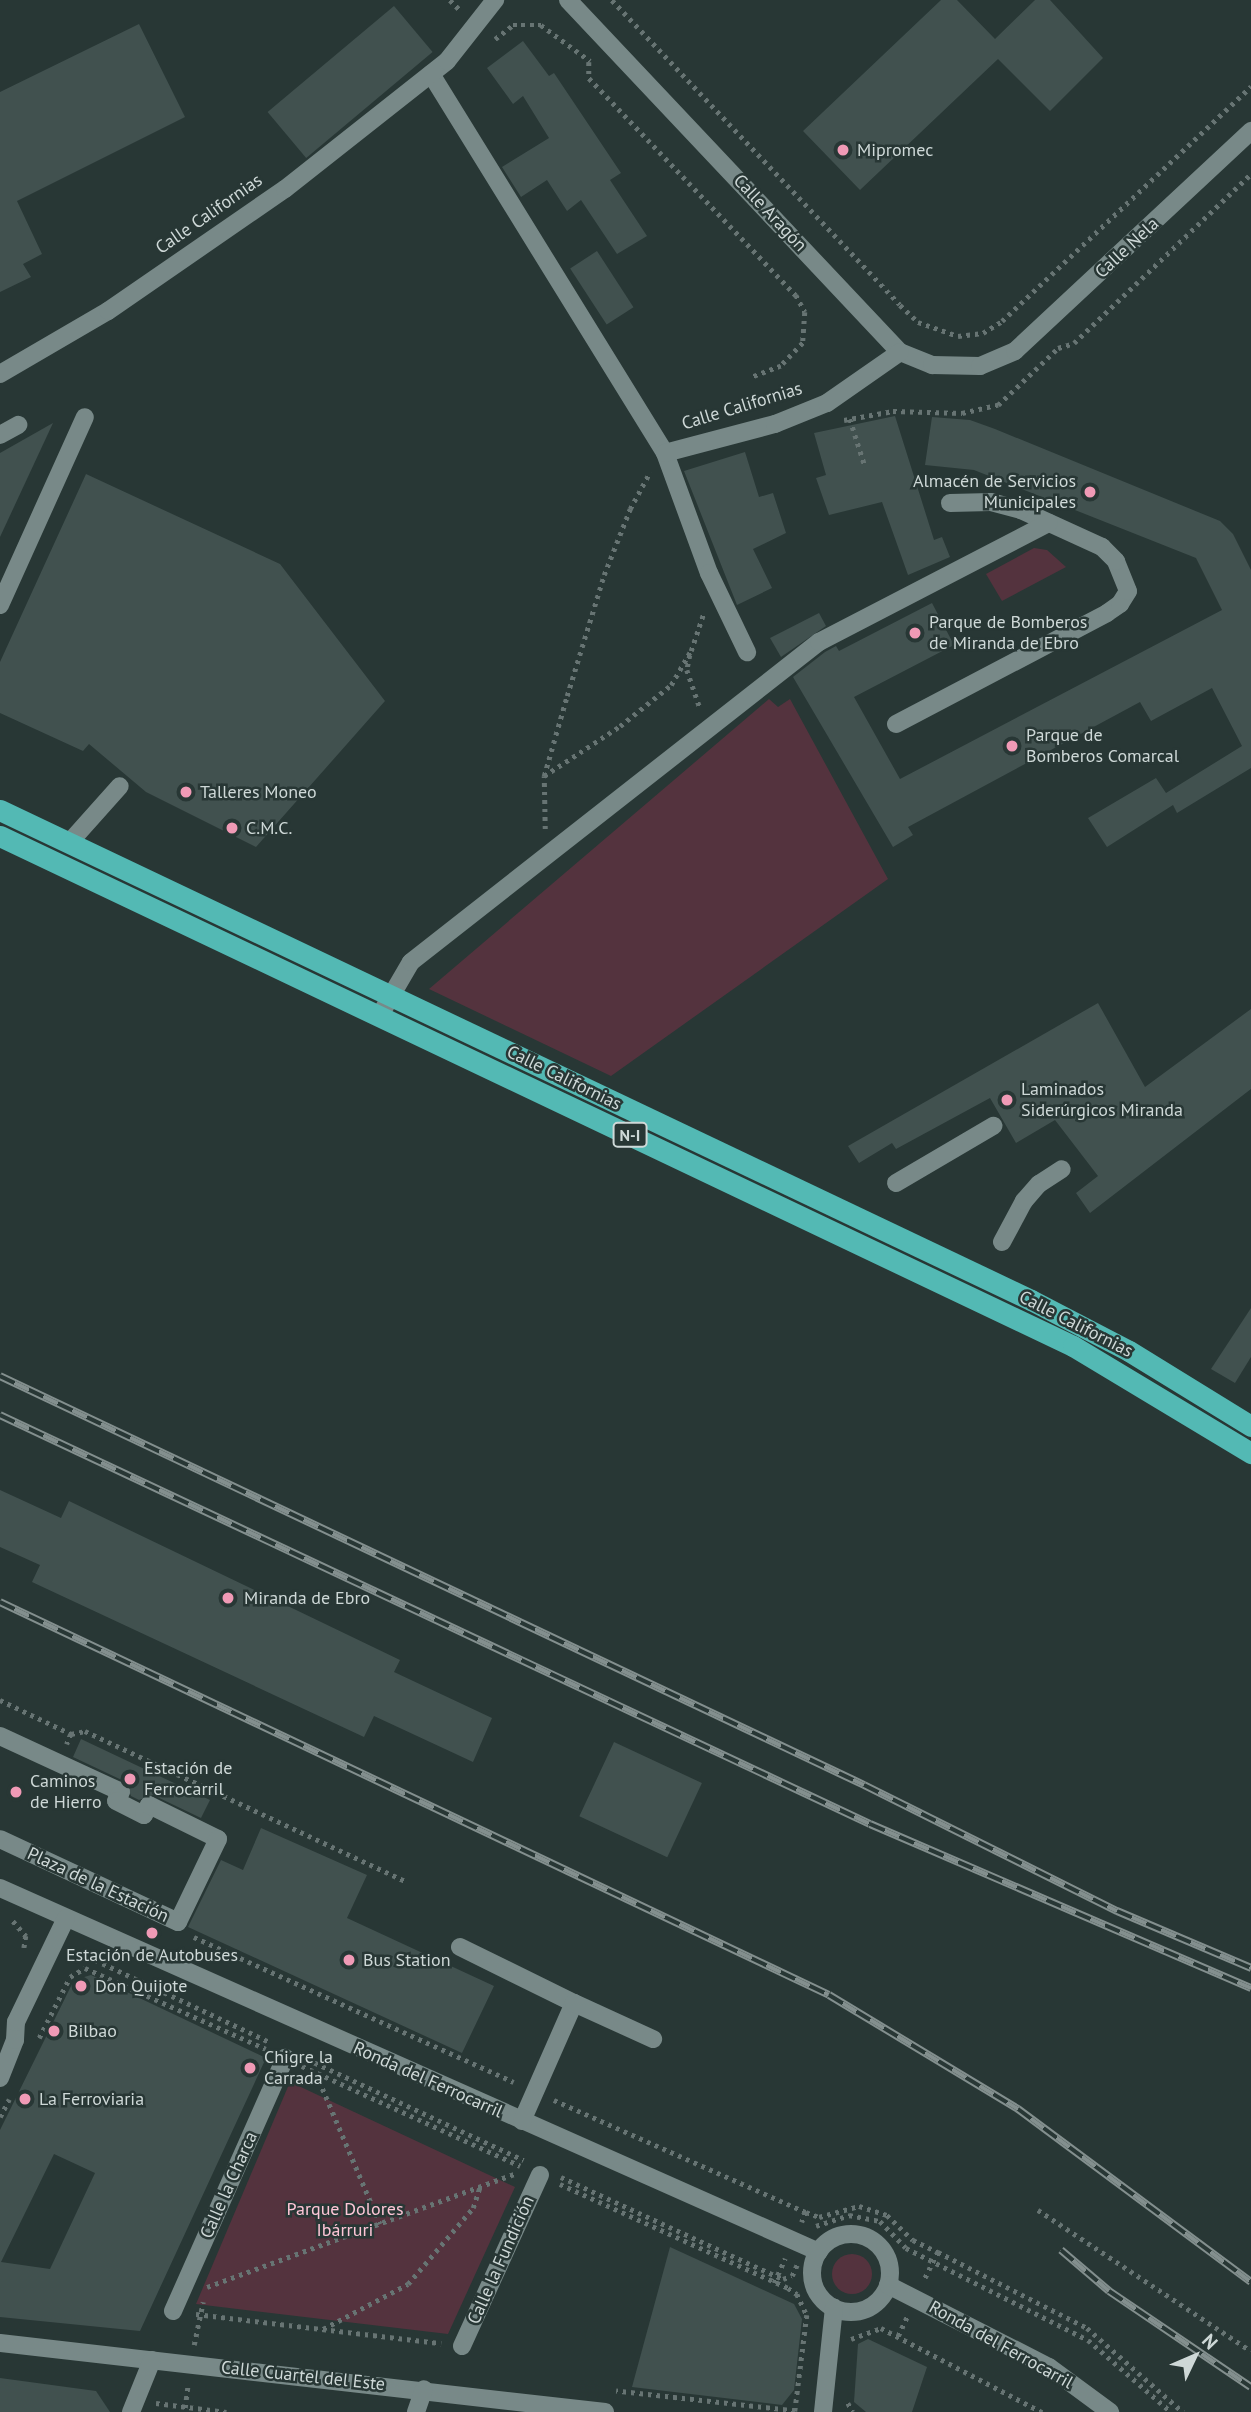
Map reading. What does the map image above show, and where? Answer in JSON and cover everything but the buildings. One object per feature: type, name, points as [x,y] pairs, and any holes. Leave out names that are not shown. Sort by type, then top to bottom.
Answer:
[{"type":"highway","name":"Calle Californias","points":[[0,810],[1042,1305],[1129,1351],[1251,1426]]},
{"type":"highway","name":"Calle Californias","points":[[0,836],[1073,1346],[1251,1453]]},
{"type":"street","name":"Calle Californias","points":[[0,374],[195,253],[285,189],[447,61],[473,24],[495,0]]},
{"type":"street","name":"Calle Aragón","points":[[568,0],[900,352],[915,360],[957,369],[1000,359]]},
{"type":"street","points":[[431,74],[666,455],[709,573],[747,652]]},
{"type":"street","name":"Calle Nela","points":[[1000,359],[1030,339],[1251,131]]},
{"type":"street","name":"Calle Californias","points":[[666,455],[775,424],[827,403],[900,352]]},
{"type":"street","points":[[0,605],[85,417]]},
{"type":"street","points":[[0,435],[18,425]]},
{"type":"street","points":[[896,724],[1121,604],[1128,591],[1116,561],[1102,547],[1049,523],[991,502],[950,503]]},
{"type":"street","points":[[380,1015],[411,962],[711,723],[819,642],[1049,523]]},
{"type":"street","points":[[69,843],[120,786]]},
{"type":"street","points":[[896,1183],[993,1126]]},
{"type":"street","points":[[1002,1242],[1024,1201],[1039,1184],[1062,1169]]},
{"type":"street","name":"Plaza de la Estación","points":[[0,1735],[121,1792],[116,1801],[144,1815],[149,1805],[218,1839],[178,1922],[0,1839]]},
{"type":"street","name":"Ronda del Ferrocarril","points":[[0,1888],[819,2252]]},
{"type":"street","points":[[2,2073],[8,2024],[66,1918]]},
{"type":"street","points":[[460,1947],[653,2039]]},
{"type":"street","points":[[522,2121],[574,2003]]},
{"type":"street","name":"Calle la Charca","points":[[173,2311],[285,2058]]},
{"type":"street","name":"Calle la Fundición","points":[[462,2346],[540,2175]]},
{"type":"street","points":[[838,2236],[869,2239],[887,2257],[888,2285],[867,2309],[848,2312],[834,2308],[813,2281],[819,2252],[838,2236]]},
{"type":"street","name":"Ronda del Ferrocarril","points":[[888,2285],[1049,2367],[1110,2412]]},
{"type":"street","points":[[823,2412],[834,2308]]},
{"type":"street","name":"Calle Cuartel del Este","points":[[0,2343],[424,2389],[605,2412]]},
{"type":"street","points":[[131,2412],[152,2360]]},
{"type":"street","points":[[416,2412],[424,2389]]},
{"type":"path","points":[[612,0],[909,313],[937,332],[958,336],[983,332],[1002,321],[1251,86]]},
{"type":"path","points":[[632,22],[589,62],[589,78],[796,295],[805,312],[803,343],[780,366],[753,377]]},
{"type":"path","points":[[473,24],[491,42],[513,25],[541,25],[589,62]]},
{"type":"path","points":[[850,419],[864,466]]},
{"type":"path","points":[[543,858],[544,776],[608,564],[645,477],[666,455]]},
{"type":"path","points":[[709,573],[687,670],[692,692],[711,723]]},
{"type":"path","points":[[544,776],[649,704],[671,685],[691,651]]},
{"type":"path","points":[[0,1700],[71,1734],[85,1731],[405,1881]]},
{"type":"path","points":[[59,1761],[71,1734]]},
{"type":"path","points":[[5,1916],[26,1936],[20,1959]]},
{"type":"path","points":[[191,1935],[806,2213],[819,2217],[846,2207],[876,2209],[899,2224],[913,2240],[1087,2328],[1183,2412]]},
{"type":"path","points":[[58,1999],[70,1977],[85,1968],[93,1969],[285,2058]]},
{"type":"path","points":[[316,2073],[380,2224]]},
{"type":"path","points":[[206,2287],[498,2179]]},
{"type":"path","points":[[323,2330],[408,2284],[473,2208],[481,2186]]},
{"type":"path","points":[[1038,2210],[1251,2351]]},
{"type":"path","points":[[792,2242],[806,2213]]},
{"type":"path","points":[[898,2336],[938,2252]]},
{"type":"path","points":[[934,2262],[1088,2340],[1171,2412]]},
{"type":"path","points":[[605,2390],[795,2412],[807,2315],[797,2294],[776,2284]]},
{"type":"path","points":[[173,2311],[462,2346]]},
{"type":"path","points":[[831,2336],[850,2340],[881,2328],[1042,2412]]},
{"type":"path","points":[[139,2394],[160,2405],[226,2412]]},
{"type":"green space","points":[[1034,548],[1047,550],[1066,567],[1002,601],[986,574]]},
{"type":"green space","points":[[769,699],[778,707],[790,699],[888,879],[611,1076],[429,989]]},
{"type":"green space","name":"Parque Dolores Ibárruri","points":[[290,2082],[515,2187],[448,2334],[196,2304]]},
{"type":"green space","points":[[852,2254],[866,2260],[872,2274],[866,2288],[852,2294],[838,2288],[832,2274],[838,2260]]},
{"type":"railway","points":[[0,1376],[864,1785],[1117,1911],[1251,1968]]},
{"type":"railway","points":[[0,1415],[870,1824],[1251,1988]]},
{"type":"railway","points":[[0,1602],[829,1995],[1018,2109],[1251,2282]]},
{"type":"railway","points":[[1061,2250],[1109,2291],[1251,2387]]},
{"type":"place","name":"Mipromec","points":[[843,150]]},
{"type":"place","name":"Almacén de Servicios Municipales","points":[[1090,492]]},
{"type":"place","name":"Parque de Bomberos de Miranda de Ebro","points":[[915,633]]},
{"type":"place","name":"Parque de Bomberos Comarcal","points":[[1012,746]]},
{"type":"place","name":"Talleres Moneo","points":[[186,792]]},
{"type":"place","name":"C.M.C.","points":[[232,828]]},
{"type":"place","name":"Laminados Siderúrgicos Miranda","points":[[1007,1100]]},
{"type":"place","name":"Miranda de Ebro","points":[[228,1598]]},
{"type":"place","name":"Estación de Ferrocarril","points":[[130,1779]]},
{"type":"place","name":"Caminos de Hierro","points":[[16,1792]]},
{"type":"place","name":"Estación de Autobuses","points":[[152,1933]]},
{"type":"place","name":"Bus Station","points":[[349,1960]]},
{"type":"place","name":"Don Quijote","points":[[81,1986]]},
{"type":"place","name":"Bilbao","points":[[54,2031]]},
{"type":"place","name":"Chigre la Carrada","points":[[250,2068]]},
{"type":"place","name":"La Ferroviaria","points":[[25,2099]]}]
